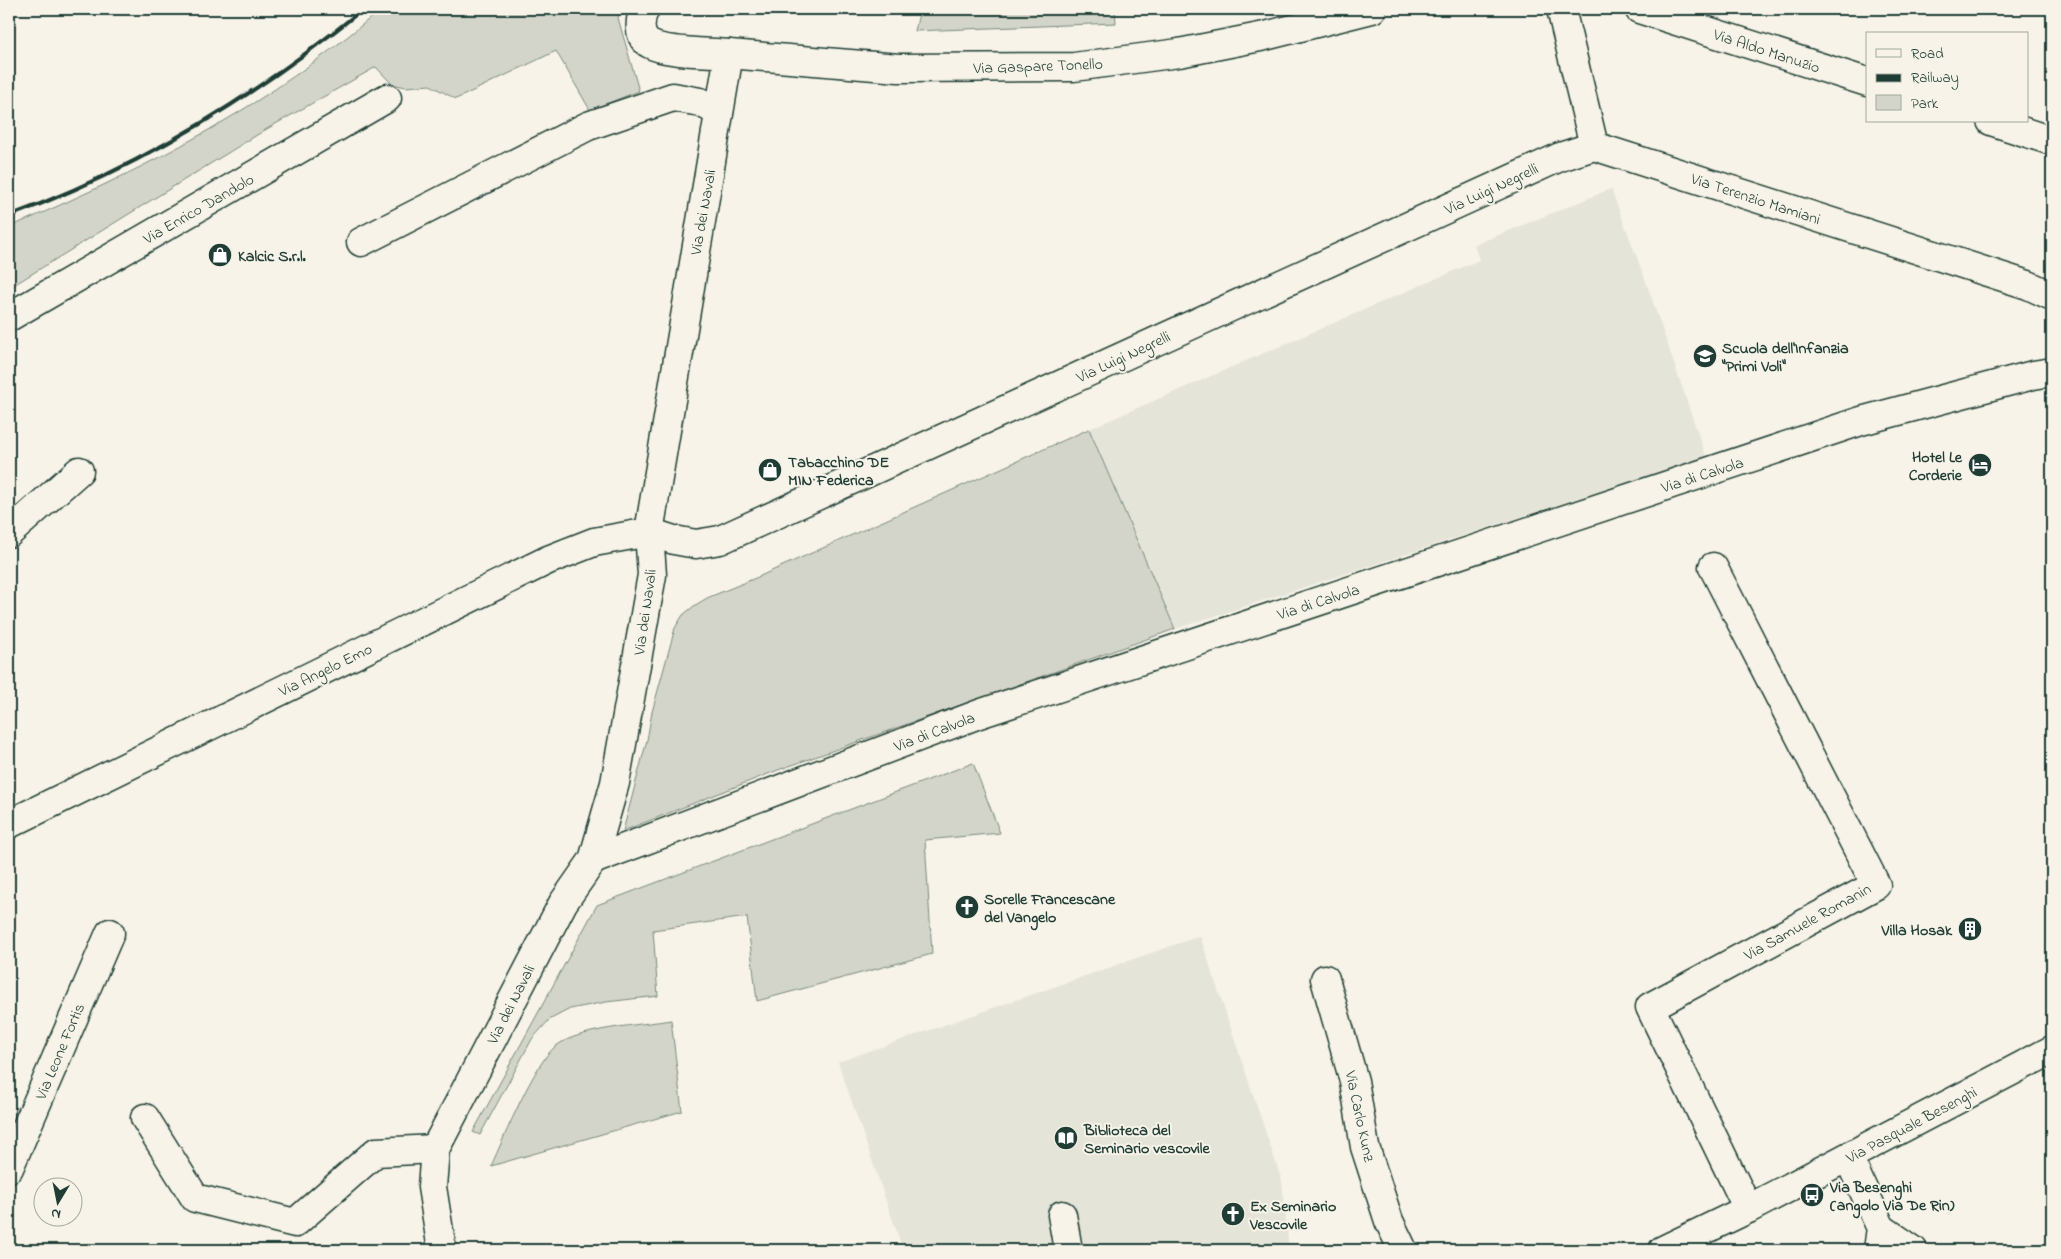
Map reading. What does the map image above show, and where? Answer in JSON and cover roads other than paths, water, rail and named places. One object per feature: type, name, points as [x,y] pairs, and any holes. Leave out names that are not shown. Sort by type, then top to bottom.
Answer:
[{"type":"street","points":[[645,9],[642,13],[641,32],[649,44],[664,48],[729,54]]},
{"type":"street","name":"Via Gaspare Tonello","points":[[729,54],[899,68],[1074,67],[1179,53],[1265,36],[1372,9]]},
{"type":"street","points":[[1562,9],[1594,146]]},
{"type":"street","name":"Via Aldo Manuzio","points":[[1639,9],[1866,82]]},
{"type":"street","name":"Via dei Navali","points":[[442,1250],[432,1187],[434,1150],[563,903],[593,860],[615,783],[651,585],[652,575],[648,532],[729,54]]},
{"type":"street","points":[[361,242],[588,126],[674,97],[700,102],[719,112]]},
{"type":"street","name":"Via Enrico Dandolo","points":[[9,317],[387,98]]},
{"type":"street","points":[[1994,122],[2052,141]]},
{"type":"street","name":"Via Terenzio Mamiani","points":[[1594,146],[2028,285],[2052,296]]},
{"type":"street","name":"Via Luigi Negrelli","points":[[648,532],[696,544],[720,540],[1560,157],[1594,146]]},
{"type":"street","name":"Via di Calvola","points":[[593,860],[1017,702],[1861,421],[2033,375],[2052,372]]},
{"type":"street","points":[[9,533],[79,470]]},
{"type":"street","name":"Via Angelo Emo","points":[[9,824],[548,560],[594,542],[648,532]]},
{"type":"street","name":"Via Samuele Romanin","points":[[1713,568],[1876,885],[1650,1007],[1748,1209]]},
{"type":"street","name":"Via Leone Fortis","points":[[9,1168],[110,933]]},
{"type":"street","name":"Via Carlo Kunz","points":[[1325,978],[1354,1081],[1365,1147],[1389,1221],[1402,1250]]},
{"type":"street","name":"Via Pasquale Besenghi","points":[[1663,1250],[1748,1209],[2052,1050]]},
{"type":"street","points":[[146,1118],[195,1198],[295,1223],[376,1152],[434,1150]]},
{"type":"street","points":[[1848,1157],[1880,1239],[1913,1250]]},
{"type":"street","points":[[1062,1215],[1068,1250]]},
{"type":"railway","points":[[9,216],[104,176],[150,153],[195,127],[281,71],[363,9]]},
{"type":"place","name":"Kalcic S.r.l.","points":[[220,255]]},
{"type":"place","name":"Scuola dell'Infanzia \"Primi Voli\"","points":[[1705,356]]},
{"type":"place","name":"Hotel Le Corderie","points":[[1980,465]]},
{"type":"place","name":"Tabacchino DE MIN Federica","points":[[770,470]]},
{"type":"place","name":"Sorelle Francescane del Vangelo","points":[[967,907]]},
{"type":"place","name":"Villa Hosak","points":[[1970,929]]},
{"type":"place","name":"Biblioteca del Seminario vescovile","points":[[1066,1138]]},
{"type":"place","name":"Via Besenghi (angolo Via De Rin)","points":[[1812,1195]]},
{"type":"place","name":"Ex Seminario Vescovile","points":[[1233,1214]]}]
